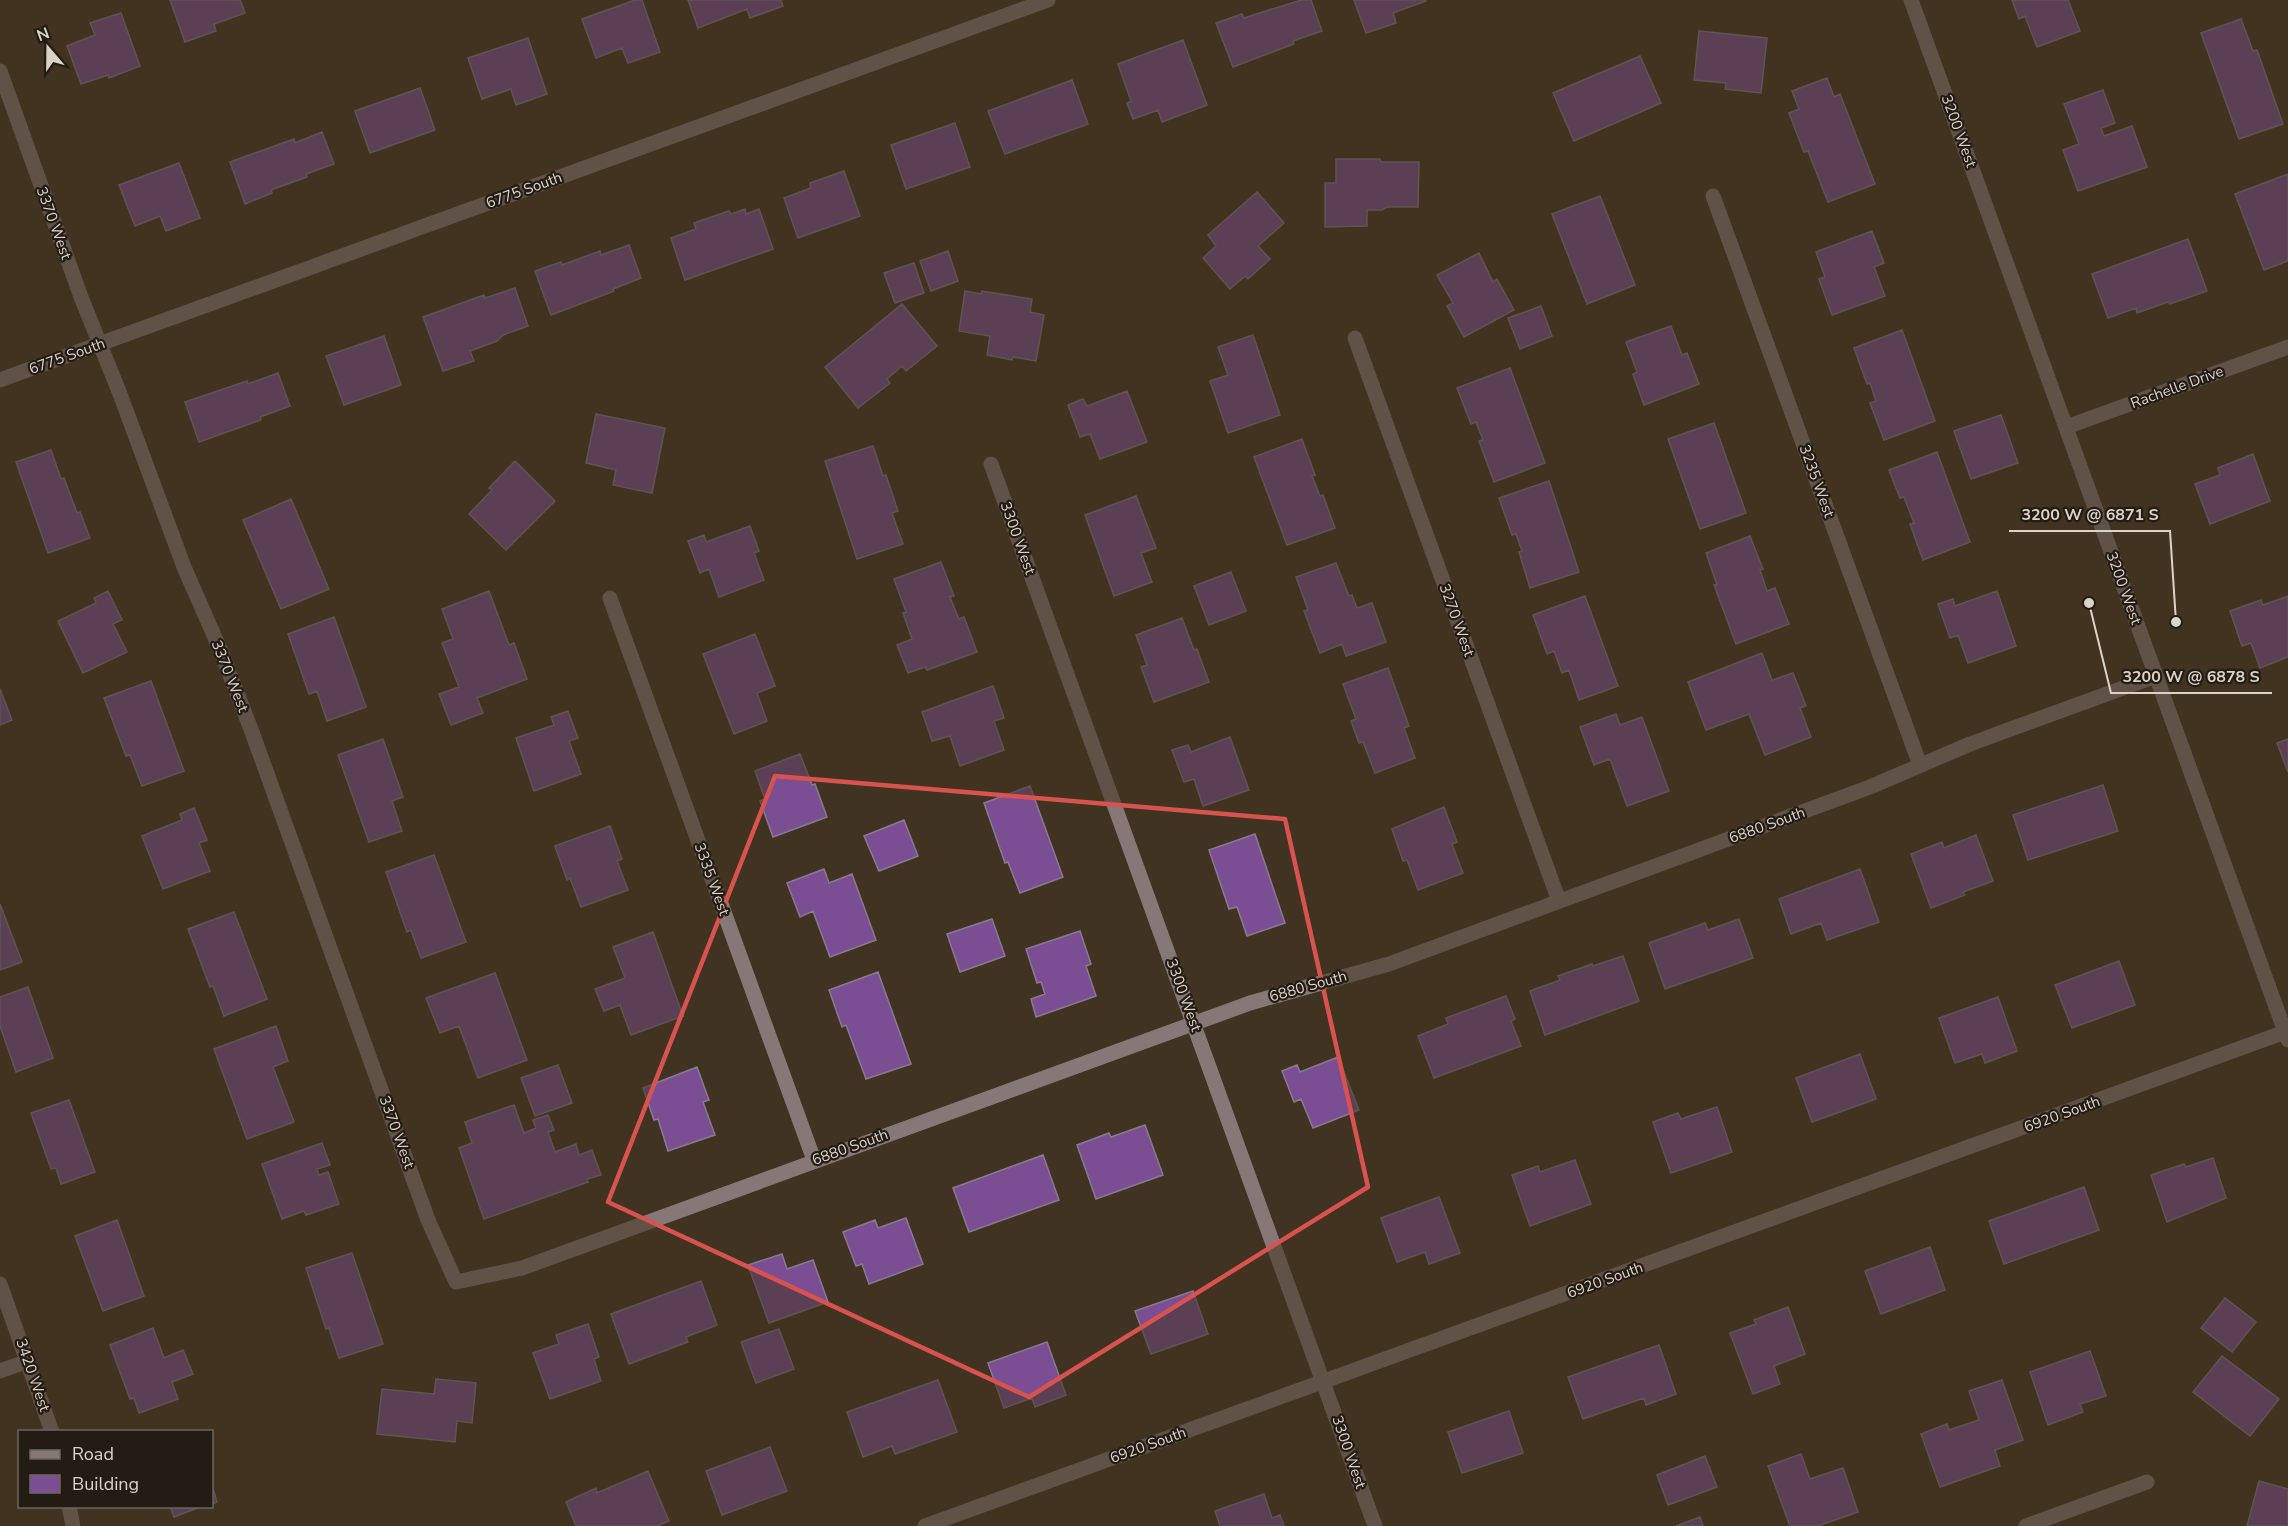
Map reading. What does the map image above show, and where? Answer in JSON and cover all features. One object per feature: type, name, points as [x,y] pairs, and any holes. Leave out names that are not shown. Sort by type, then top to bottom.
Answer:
[{"type":"street","name":"6775 South","points":[[0,381],[1048,0]]},
{"type":"street","name":"3200 West","points":[[1911,0],[2287,1036]]},
{"type":"street","name":"3370 West","points":[[0,71],[81,297],[184,567],[220,649],[252,732],[429,1220],[456,1282]]},
{"type":"street","name":"3235 West","points":[[1713,196],[1920,765]]},
{"type":"street","name":"3270 West","points":[[1355,338],[1559,902]]},
{"type":"street","name":"Rachelle Drive","points":[[2066,427],[2288,347]]},
{"type":"street","name":"3300 West","points":[[991,464],[1375,1526]]},
{"type":"street","name":"3335 West","points":[[610,598],[814,1160]]},
{"type":"street","name":"6880 South","points":[[456,1282],[522,1268],[1250,1003],[1389,964],[1859,791],[1981,740],[2156,676]]},
{"type":"street","name":"6920 South","points":[[925,1526],[2287,1036]]},
{"type":"street","name":"3420 West","points":[[0,1284],[52,1430]]},
{"type":"street","points":[[0,1371],[28,1361]]},
{"type":"street","points":[[2026,1526],[2147,1482]]},
{"type":"street","points":[[69,1508],[73,1526]]},
{"type":"highlighted area","points":[[775,776],[1285,819],[1368,1187],[1029,1397],[608,1202]]},
{"type":"building","points":[[170,0],[240,0],[245,13],[214,24],[216,31],[185,42]]},
{"type":"building","points":[[635,0],[642,0],[660,52],[628,63],[622,48],[596,58],[582,19]]},
{"type":"building","points":[[688,0],[781,0],[783,6],[750,18],[747,9],[698,28]]},
{"type":"building","points":[[1301,0],[1311,0],[1322,31],[1233,67],[1216,23],[1242,14],[1244,18]]},
{"type":"building","points":[[1354,0],[1426,1],[1393,13],[1396,23],[1366,33]]},
{"type":"building","points":[[2012,0],[2068,0],[2080,31],[2037,47],[2025,16],[2019,19]]},
{"type":"building","points":[[121,13],[140,66],[109,78],[108,75],[81,84],[67,46],[95,35],[90,23]]},
{"type":"building","points":[[2241,19],[2253,51],[2257,50],[2283,124],[2239,139],[2201,33]]},
{"type":"building","points":[[1699,31],[1767,38],[1761,93],[1725,89],[1726,83],[1694,80]]},
{"type":"building","points":[[528,38],[547,94],[516,105],[511,89],[482,99],[468,58]]},
{"type":"building","points":[[1183,40],[1207,105],[1162,122],[1158,110],[1133,119],[1127,103],[1131,101],[1118,64]]},
{"type":"building","points":[[1640,56],[1661,103],[1574,141],[1553,93]]},
{"type":"building","points":[[1827,78],[1834,97],[1840,94],[1875,184],[1828,202],[1808,151],[1804,152],[1789,113],[1799,109],[1792,91]]},
{"type":"building","points":[[1072,80],[1088,124],[1005,154],[988,111]]},
{"type":"building","points":[[420,88],[435,130],[370,153],[355,111]]},
{"type":"building","points":[[2103,90],[2115,123],[2101,128],[2104,136],[2132,126],[2147,167],[2078,191],[2063,150],[2079,144],[2064,104]]},
{"type":"building","points":[[955,123],[970,167],[906,189],[891,145]]},
{"type":"building","points":[[322,132],[334,164],[306,174],[307,177],[271,190],[272,193],[245,204],[230,162],[294,139],[295,143]]},
{"type":"building","points":[[1336,159],[1419,162],[1418,207],[1387,207],[1382,210],[1367,210],[1367,226],[1325,227],[1325,183],[1336,183]]},
{"type":"building","points":[[179,163],[200,218],[166,231],[160,216],[135,226],[119,185]]},
{"type":"building","points":[[844,171],[860,216],[798,238],[784,198],[811,188],[810,183]]},
{"type":"building","points":[[2288,174],[2288,261],[2264,270],[2235,194]]},
{"type":"building","points":[[1257,192],[1284,223],[1258,246],[1270,259],[1248,279],[1245,276],[1230,289],[1203,258],[1216,246],[1208,235]]},
{"type":"building","points":[[1600,196],[1635,285],[1587,304],[1552,214]]},
{"type":"building","points":[[745,209],[746,214],[759,209],[773,249],[685,280],[671,238],[696,229],[694,223],[729,211],[731,214]]},
{"type":"building","points":[[1872,231],[1884,263],[1874,267],[1885,296],[1832,315],[1819,279],[1825,277],[1816,252]]},
{"type":"building","points":[[2188,239],[2207,291],[2137,313],[2136,308],[2108,318],[2092,274]]},
{"type":"building","points":[[629,245],[641,278],[551,315],[535,271],[561,262],[562,265],[600,251],[601,255]]},
{"type":"building","points":[[948,251],[958,281],[931,291],[920,261]]},
{"type":"building","points":[[1479,253],[1493,282],[1497,279],[1514,310],[1464,337],[1447,306],[1453,303],[1437,275]]},
{"type":"building","points":[[914,263],[924,293],[895,303],[884,273]]},
{"type":"building","points":[[515,288],[528,326],[470,351],[474,361],[443,371],[423,317],[484,295],[485,298]]},
{"type":"building","points":[[965,291],[981,294],[982,291],[1032,299],[1030,312],[1044,315],[1036,361],[1013,357],[1012,360],[987,355],[990,336],[959,331]]},
{"type":"building","points":[[902,304],[937,346],[906,371],[902,366],[887,379],[890,383],[858,408],[825,367]]},
{"type":"building","points":[[1541,306],[1552,336],[1520,349],[1508,318]]},
{"type":"building","points":[[1671,326],[1682,355],[1687,353],[1699,384],[1644,405],[1633,374],[1637,372],[1626,342]]},
{"type":"building","points":[[1902,330],[1935,421],[1884,440],[1870,403],[1876,401],[1854,348]]},
{"type":"building","points":[[1253,335],[1280,415],[1228,433],[1210,381],[1228,375],[1218,347]]},
{"type":"building","points":[[384,336],[401,385],[344,405],[326,356]]},
{"type":"building","points":[[1510,368],[1545,463],[1494,482],[1479,441],[1483,440],[1476,422],[1471,424],[1457,388]]},
{"type":"building","points":[[278,373],[290,406],[260,417],[261,420],[199,442],[185,402]]},
{"type":"building","points":[[1127,391],[1147,442],[1100,459],[1090,434],[1080,437],[1068,405],[1083,399],[1087,406]]},
{"type":"building","points":[[596,414],[665,428],[652,493],[613,485],[616,470],[586,463]]},
{"type":"building","points":[[2001,415],[2018,463],[1971,479],[1954,431]]},
{"type":"building","points":[[1714,423],[1746,513],[1700,529],[1668,439]]},
{"type":"building","points":[[1302,439],[1315,475],[1312,476],[1320,496],[1323,495],[1335,528],[1287,545],[1254,457]]},
{"type":"building","points":[[873,446],[898,511],[892,513],[903,544],[857,559],[825,461]]},
{"type":"building","points":[[51,450],[61,479],[64,478],[77,513],[80,512],[90,538],[48,553],[16,462]]},
{"type":"building","points":[[1937,452],[1970,542],[1923,560],[1910,524],[1914,523],[1904,497],[1900,498],[1889,470]]},
{"type":"building","points":[[2253,454],[2270,501],[2210,524],[2195,484],[2220,475],[2218,468]]},
{"type":"building","points":[[515,461],[555,501],[506,550],[469,514],[492,490],[489,488]]},
{"type":"building","points":[[1549,481],[1579,572],[1530,588],[1519,552],[1522,551],[1516,534],[1512,535],[1499,498]]},
{"type":"building","points":[[1136,496],[1156,548],[1141,553],[1152,582],[1114,596],[1085,515]]},
{"type":"building","points":[[291,499],[329,589],[281,609],[243,520]]},
{"type":"building","points":[[750,526],[759,551],[754,553],[764,580],[719,597],[709,569],[700,573],[688,541],[704,535],[706,542]]},
{"type":"building","points":[[1750,536],[1763,569],[1760,570],[1767,591],[1775,588],[1789,624],[1736,644],[1714,585],[1717,585],[1706,553]]},
{"type":"building","points":[[941,562],[954,596],[950,597],[959,619],[964,617],[977,652],[927,670],[925,667],[908,673],[897,645],[912,639],[903,613],[906,612],[894,579]]},
{"type":"building","points":[[1336,563],[1349,596],[1352,595],[1357,608],[1372,603],[1386,642],[1346,656],[1342,644],[1320,653],[1304,611],[1308,610],[1296,577]]},
{"type":"building","points":[[1231,572],[1246,611],[1209,625],[1194,586]]},
{"type":"building","points":[[108,591],[122,620],[113,624],[127,652],[83,673],[58,621],[96,603],[94,598]]},
{"type":"building","points":[[489,591],[509,645],[514,643],[527,679],[477,698],[483,713],[451,725],[439,694],[459,687],[442,643],[453,639],[442,609]]},
{"type":"building","points":[[1997,591],[2016,646],[1968,663],[1958,635],[1950,638],[1938,604],[1953,599],[1955,606]]},
{"type":"building","points":[[1585,596],[1618,686],[1579,700],[1569,670],[1562,673],[1554,651],[1547,654],[1533,615]]},
{"type":"building","points":[[2288,596],[2288,657],[2260,668],[2251,643],[2242,646],[2230,611],[2261,600],[2263,605]]},
{"type":"building","points":[[334,617],[366,707],[327,721],[317,691],[309,694],[288,634]]},
{"type":"building","points":[[1182,618],[1209,682],[1154,702],[1141,667],[1147,665],[1136,635]]},
{"type":"building","points":[[755,634],[775,686],[757,693],[767,721],[734,734],[703,654]]},
{"type":"building","points":[[1762,653],[1772,680],[1793,673],[1806,706],[1800,708],[1811,737],[1765,755],[1749,714],[1706,730],[1688,682]]},
{"type":"building","points":[[1388,668],[1409,726],[1404,728],[1415,758],[1375,773],[1363,742],[1359,743],[1351,721],[1356,719],[1343,684]]},
{"type":"building","points":[[151,681],[184,771],[142,786],[130,755],[126,756],[104,698]]},
{"type":"building","points":[[993,686],[1004,718],[994,721],[1004,750],[960,766],[950,736],[932,741],[922,712]]},
{"type":"building","points":[[0,689],[12,720],[0,725]]},
{"type":"building","points":[[568,711],[578,738],[569,741],[581,774],[534,791],[516,738],[554,725],[551,717]]},
{"type":"building","points":[[1616,714],[1620,725],[1642,717],[1669,791],[1627,806],[1610,759],[1594,765],[1580,727]]},
{"type":"building","points":[[1230,737],[1249,790],[1203,806],[1194,779],[1184,782],[1172,750],[1188,745],[1191,752]]},
{"type":"building","points":[[383,739],[403,797],[392,801],[402,831],[369,842],[338,755]]},
{"type":"building","points":[[2288,739],[2288,772],[2277,743]]},
{"type":"building","points":[[800,754],[812,785],[815,784],[827,817],[773,837],[760,801],[765,799],[755,771]]},
{"type":"building","points":[[2103,785],[2118,831],[2028,860],[2013,815]]},
{"type":"building","points":[[1030,786],[1063,877],[1020,893],[1008,862],[1005,863],[984,803]]},
{"type":"building","points":[[1444,807],[1457,842],[1452,844],[1463,873],[1418,890],[1407,860],[1403,861],[1392,829]]},
{"type":"building","points":[[194,808],[207,840],[199,843],[210,871],[163,889],[142,836],[182,820],[180,814]]},
{"type":"building","points":[[904,820],[918,856],[879,871],[864,836]]},
{"type":"building","points":[[610,826],[622,859],[617,861],[628,890],[581,907],[570,878],[567,880],[555,846]]},
{"type":"building","points":[[1255,834],[1285,923],[1247,936],[1237,907],[1229,909],[1209,850]]},
{"type":"building","points":[[1976,835],[1993,881],[1963,892],[1965,895],[1931,908],[1911,854],[1942,842],[1944,848]]},
{"type":"building","points":[[434,855],[466,942],[421,958],[411,930],[407,932],[386,872]]},
{"type":"building","points":[[824,869],[829,883],[852,874],[876,940],[830,957],[813,911],[800,917],[787,883]]},
{"type":"building","points":[[1860,869],[1879,922],[1827,940],[1821,923],[1791,934],[1779,899]]},
{"type":"building","points":[[0,904],[22,962],[0,970]]},
{"type":"building","points":[[234,912],[267,999],[224,1016],[213,986],[210,987],[188,929]]},
{"type":"building","points":[[992,919],[1005,956],[960,972],[947,934]]},
{"type":"building","points":[[1739,919],[1753,958],[1665,989],[1649,943],[1705,923],[1708,930]]},
{"type":"building","points":[[1080,931],[1091,964],[1086,966],[1096,996],[1036,1017],[1031,999],[1045,994],[1041,982],[1037,983],[1026,949]]},
{"type":"building","points":[[653,932],[683,1016],[631,1035],[620,1005],[604,1011],[595,989],[625,978],[613,947]]},
{"type":"building","points":[[1623,956],[1639,1001],[1545,1035],[1530,991],[1560,980],[1558,976]]},
{"type":"building","points":[[2119,961],[2135,1005],[2072,1028],[2055,985]]},
{"type":"building","points":[[878,972],[911,1064],[866,1079],[846,1025],[842,1027],[829,990]]},
{"type":"building","points":[[495,973],[527,1060],[478,1078],[459,1026],[440,1033],[426,998]]},
{"type":"building","points":[[28,987],[53,1058],[16,1072],[0,1026],[0,997]]},
{"type":"building","points":[[1506,996],[1515,1019],[1511,1021],[1521,1046],[1434,1078],[1418,1036],[1448,1024],[1446,1018]]},
{"type":"building","points":[[1998,997],[2017,1051],[1985,1063],[1982,1054],[1955,1063],[1939,1018]]},
{"type":"building","points":[[276,1026],[288,1061],[273,1067],[294,1122],[247,1139],[214,1049]]},
{"type":"building","points":[[1860,1054],[1876,1099],[1812,1122],[1796,1078]]},
{"type":"building","points":[[1338,1057],[1359,1110],[1313,1128],[1301,1099],[1294,1102],[1282,1071],[1297,1065],[1300,1072]]},
{"type":"building","points":[[558,1065],[572,1103],[535,1116],[521,1078]]},
{"type":"building","points":[[697,1067],[709,1100],[703,1102],[715,1135],[668,1151],[658,1119],[654,1120],[643,1088]]},
{"type":"building","points":[[69,1100],[95,1172],[61,1184],[56,1168],[51,1169],[31,1113]]},
{"type":"building","points":[[514,1105],[524,1133],[536,1128],[533,1120],[548,1115],[554,1130],[548,1132],[555,1152],[576,1144],[579,1155],[592,1150],[601,1175],[587,1179],[588,1182],[484,1219],[459,1148],[472,1143],[465,1122]]},
{"type":"building","points":[[1717,1107],[1732,1152],[1671,1173],[1653,1122],[1678,1113],[1681,1119]]},
{"type":"building","points":[[1145,1125],[1163,1175],[1096,1199],[1077,1145],[1109,1133],[1111,1137]]},
{"type":"building","points":[[322,1143],[330,1165],[317,1169],[319,1175],[328,1172],[339,1204],[306,1215],[304,1211],[282,1219],[262,1164]]},
{"type":"building","points":[[1043,1155],[1059,1200],[969,1232],[953,1188]]},
{"type":"building","points":[[2213,1158],[2226,1198],[2167,1222],[2151,1175],[2184,1164],[2186,1167]]},
{"type":"building","points":[[1575,1160],[1591,1204],[1530,1226],[1512,1175],[1538,1166],[1540,1172]]},
{"type":"building","points":[[2084,1187],[2099,1230],[2004,1264],[1989,1221]]},
{"type":"building","points":[[1439,1197],[1460,1253],[1429,1264],[1425,1252],[1397,1262],[1381,1218]]},
{"type":"building","points":[[906,1218],[923,1264],[869,1284],[862,1264],[856,1266],[843,1232],[875,1220],[878,1228]]},
{"type":"building","points":[[117,1220],[144,1296],[103,1311],[75,1236]]},
{"type":"building","points":[[1930,1247],[1945,1290],[1881,1314],[1865,1271]]},
{"type":"building","points":[[352,1253],[383,1344],[339,1358],[329,1328],[326,1329],[306,1268]]},
{"type":"building","points":[[782,1254],[787,1269],[813,1260],[828,1302],[769,1323],[748,1265]]},
{"type":"building","points":[[701,1281],[717,1325],[686,1337],[688,1342],[629,1364],[611,1314]]},
{"type":"building","points":[[1193,1291],[1208,1334],[1151,1354],[1135,1311]]},
{"type":"building","points":[[2225,1298],[2256,1322],[2232,1352],[2201,1328]]},
{"type":"building","points":[[1788,1307],[1805,1354],[1774,1366],[1780,1384],[1753,1394],[1730,1333],[1756,1324],[1754,1320]]},
{"type":"building","points":[[588,1324],[599,1357],[594,1359],[601,1381],[550,1399],[533,1353],[559,1344],[556,1335]]},
{"type":"building","points":[[153,1328],[164,1358],[183,1350],[193,1374],[172,1382],[178,1399],[139,1413],[134,1398],[130,1399],[110,1345]]},
{"type":"building","points":[[779,1329],[794,1369],[756,1383],[741,1342]]},
{"type":"building","points":[[1047,1342],[1066,1395],[1035,1407],[1032,1398],[1004,1408],[988,1363]]},
{"type":"building","points":[[1659,1345],[1676,1394],[1646,1405],[1644,1398],[1583,1419],[1568,1377]]},
{"type":"building","points":[[2090,1351],[2106,1396],[2080,1404],[2083,1412],[2048,1425],[2030,1372]]},
{"type":"building","points":[[2222,1356],[2279,1399],[2250,1436],[2193,1392]]},
{"type":"building","points":[[436,1379],[476,1383],[472,1423],[457,1421],[455,1442],[377,1434],[382,1389],[434,1394]]},
{"type":"building","points":[[938,1380],[957,1432],[895,1454],[892,1446],[863,1457],[847,1412]]},
{"type":"building","points":[[2002,1380],[2023,1440],[1995,1450],[2000,1466],[1940,1487],[1921,1434],[1947,1424],[1949,1430],[1979,1420],[1969,1391]]},
{"type":"building","points":[[1509,1411],[1523,1453],[1462,1473],[1448,1432]]},
{"type":"building","points":[[770,1447],[787,1491],[722,1515],[706,1471]]},
{"type":"building","points":[[1801,1454],[1810,1479],[1843,1468],[1858,1512],[1818,1526],[1790,1526],[1768,1466]]},
{"type":"building","points":[[1705,1456],[1717,1487],[1668,1505],[1657,1475]]},
{"type":"building","points":[[648,1471],[669,1521],[657,1526],[576,1526],[566,1502],[596,1488],[597,1493]]},
{"type":"building","points":[[2259,1481],[2288,1489],[2288,1526],[2247,1526]]},
{"type":"building","points":[[213,1488],[217,1502],[213,1504]]},
{"type":"building","points":[[1264,1494],[1272,1518],[1280,1515],[1284,1526],[1220,1526],[1215,1511]]},
{"type":"building","points":[[171,1508],[198,1508],[174,1517]]},
{"type":"building","points":[[1700,1517],[1703,1526],[1676,1526]]},
{"type":"place","name":"3200 W @ 6878 S","points":[[2089,603]]},
{"type":"place","name":"3200 W @ 6871 S","points":[[2176,622]]}]
